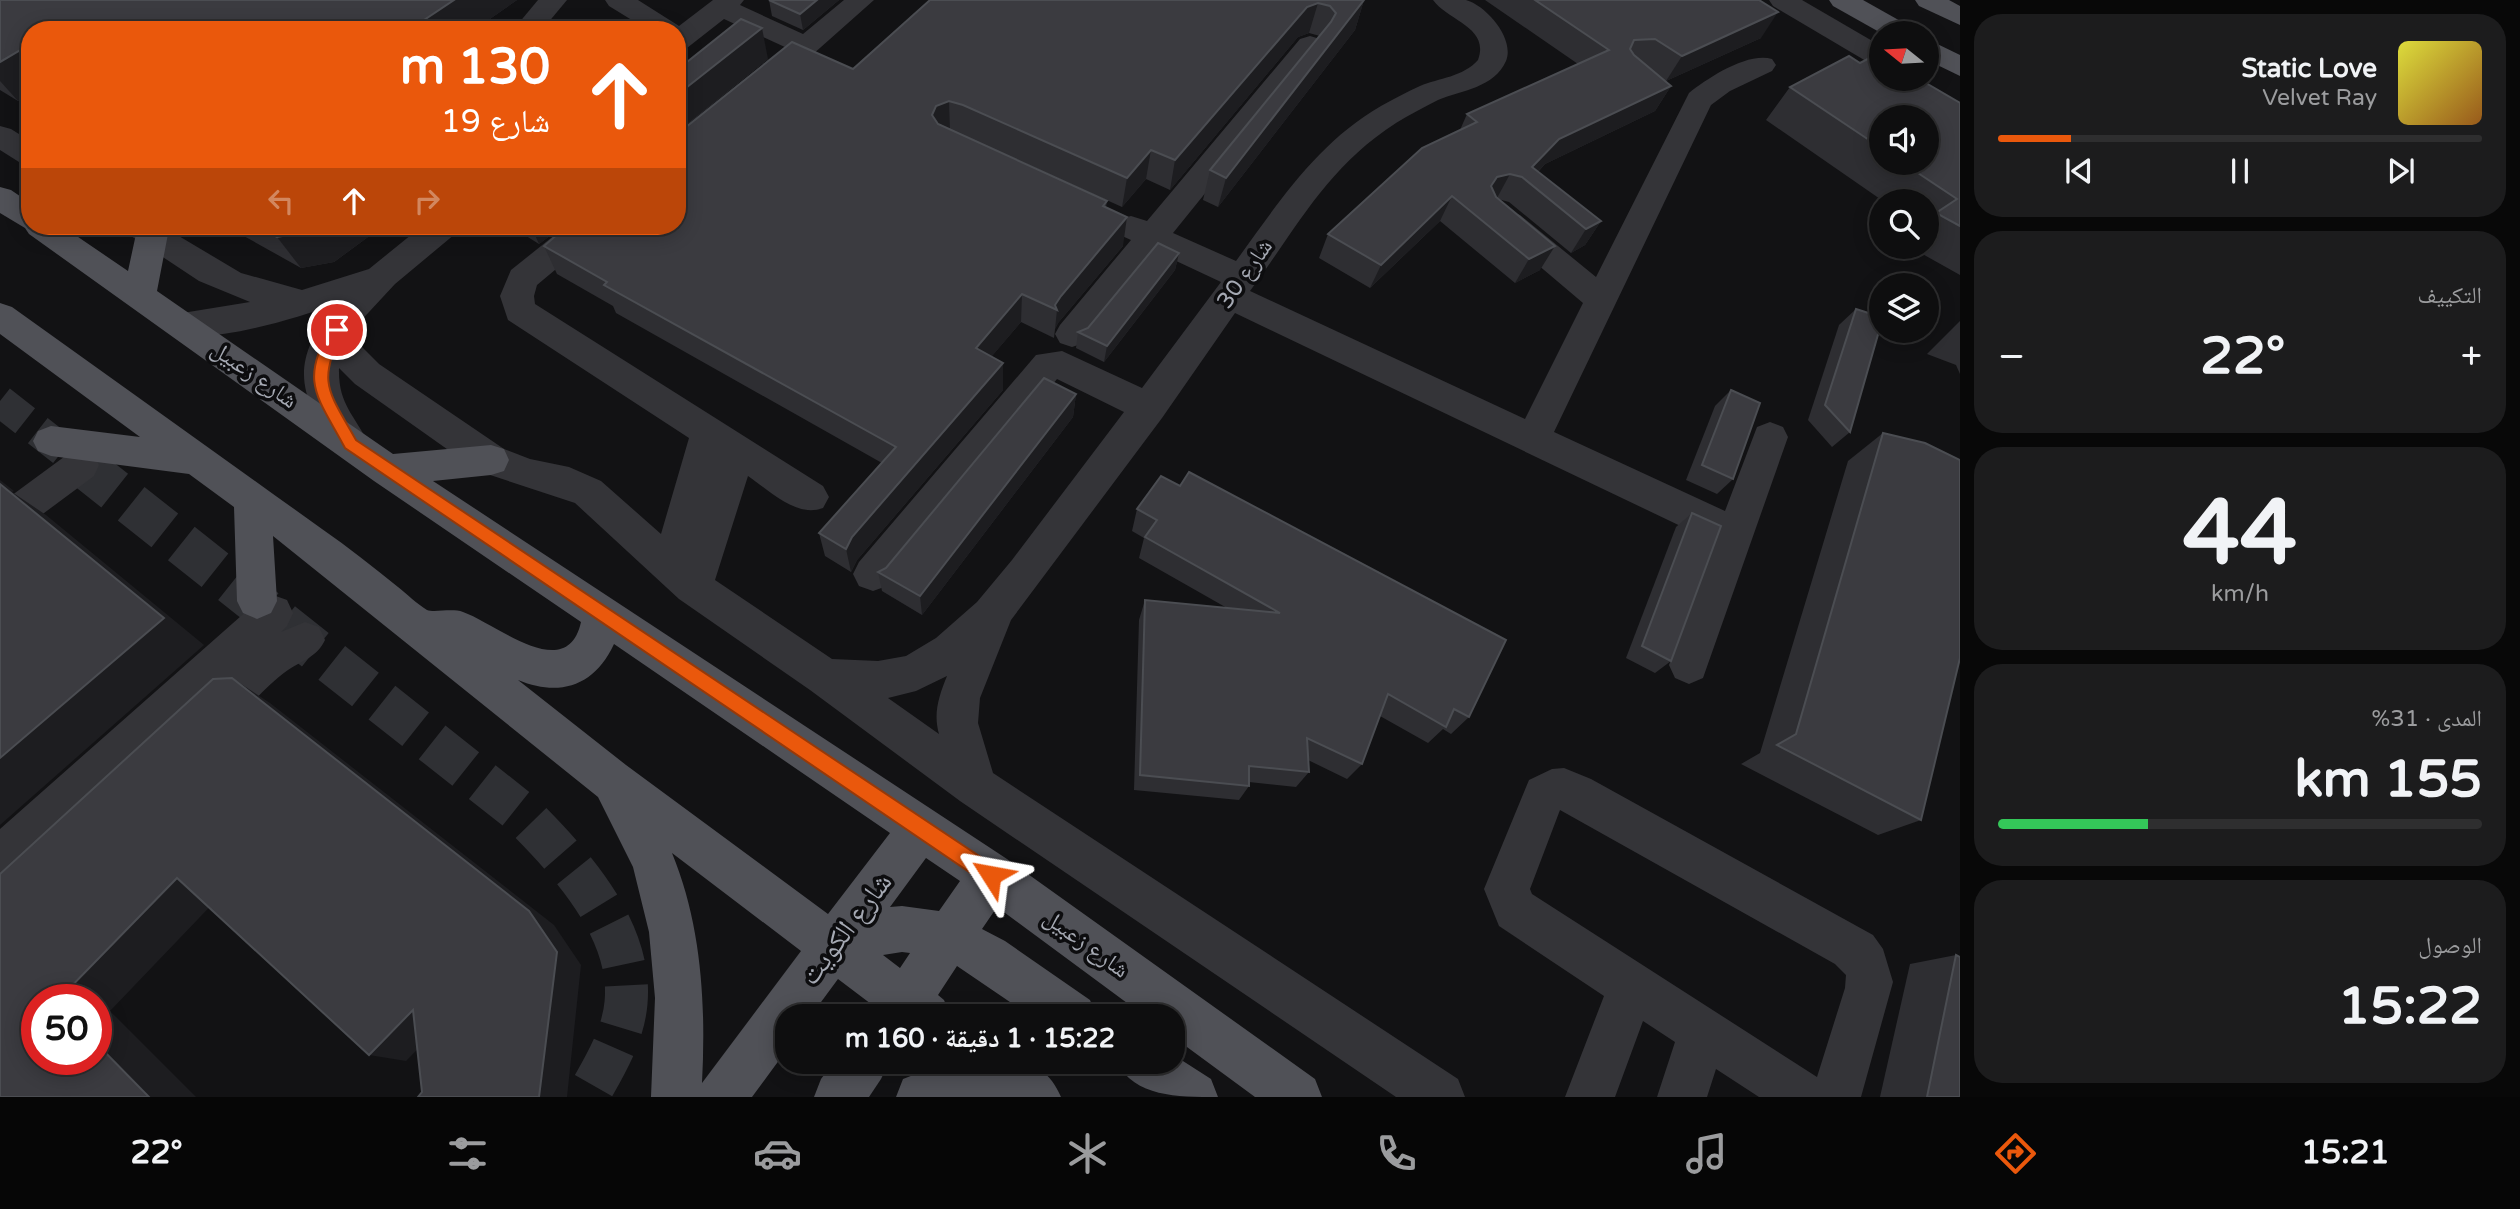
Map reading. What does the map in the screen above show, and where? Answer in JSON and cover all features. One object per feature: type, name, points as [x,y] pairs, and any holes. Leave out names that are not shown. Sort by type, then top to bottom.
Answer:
[{"type":"main road","points":[[1843,0],[1880,21]]},
{"type":"main road","points":[[1929,0],[1960,17]]},
{"type":"main road","points":[[1939,55],[1960,67]]},
{"type":"main road","points":[[0,198],[21,212]]},
{"type":"main road","name":"شارع زعبيل","points":[[53,235],[387,470],[991,875],[1297,1097]]},
{"type":"main road","points":[[140,295],[145,235]]},
{"type":"main road","points":[[0,316],[327,554],[611,780],[833,946],[900,1004]]},
{"type":"main road","points":[[51,441],[196,460]]},
{"type":"main road","points":[[387,470],[491,460]]},
{"type":"main road","points":[[253,500],[265,607]]},
{"type":"main road","points":[[422,631],[438,627],[463,630],[514,659],[559,671],[588,654],[595,643],[602,614]]},
{"type":"main road","points":[[611,780],[643,836],[666,901],[679,975],[681,1039],[676,1097]]},
{"type":"main road","name":"شارع الكويت","points":[[721,1097],[921,828]]},
{"type":"main road","points":[[913,1004],[950,937],[991,875]]},
{"type":"main road","points":[[833,946],[860,933],[889,928],[919,928],[950,937],[977,951],[1054,1004]]},
{"type":"main road","points":[[839,1097],[855,1074]]},
{"type":"main road","points":[[1005,1074],[1036,1097]]},
{"type":"main road","points":[[1159,1074],[1193,1097]]},
{"type":"main road","points":[[921,1097],[945,1092],[978,1091],[1002,1097]]},
{"type":"street","points":[[535,21],[553,0]]},
{"type":"street","points":[[618,0],[801,51]]},
{"type":"street","points":[[657,0],[696,23]]},
{"type":"street","points":[[741,100],[860,0]]},
{"type":"street","name":"شارع 30","points":[[825,677],[869,682],[900,678],[928,666],[996,609],[1237,287],[1304,189],[1331,158],[1361,131],[1428,94],[1477,76],[1488,67],[1494,57],[1494,45],[1488,33],[1477,21],[1447,0]]},
{"type":"street","points":[[1783,0],[1869,51]]},
{"type":"street","points":[[1072,334],[1310,45]]},
{"type":"street","points":[[1533,438],[1601,300],[1680,111],[1708,92],[1762,65]]},
{"type":"street","points":[[0,136],[21,149]]},
{"type":"street","points":[[1496,212],[1601,300]]},
{"type":"street","points":[[1102,214],[1153,237],[1237,287],[1533,438],[1735,534]]},
{"type":"street","points":[[153,235],[238,288],[258,294],[308,300]]},
{"type":"street","points":[[351,444],[321,390],[320,370],[324,350],[376,279],[432,235]]},
{"type":"street","points":[[576,235],[523,279],[517,296],[520,311],[810,496]]},
{"type":"street","points":[[182,324],[232,319],[376,279]]},
{"type":"street","points":[[337,330],[348,355],[367,374],[491,460],[528,474],[569,483],[588,492],[682,578],[975,786],[1440,1097]]},
{"type":"street","points":[[873,574],[1041,374],[1142,416]]},
{"type":"street","points":[[1689,665],[1770,437]]},
{"type":"street","points":[[682,578],[723,440]]},
{"type":"street","points":[[0,524],[81,465]]},
{"type":"street","points":[[5,878],[265,607]]},
{"type":"street","name":"شارع 30","points":[[975,786],[957,723],[959,698],[996,609]]},
{"type":"street","points":[[5,878],[265,662],[286,648],[305,640]]},
{"type":"street","points":[[1804,1097],[1514,910],[1508,899],[1507,888],[1544,795],[1550,789],[1558,788],[1576,794],[1852,947],[1861,956],[1870,978],[1869,988],[1836,1097]]},
{"type":"street","points":[[1590,1097],[1632,986]]},
{"type":"street","points":[[1682,1097],[1703,1032]]},
{"type":"building","points":[[0,0],[454,0],[422,21],[21,21],[21,50],[0,62]]},
{"type":"building","points":[[769,0],[817,0],[800,14]]},
{"type":"building","points":[[930,0],[1364,0],[1226,178],[1210,170],[1331,22],[1336,13],[1330,6],[1318,3],[1307,7],[1175,160],[1151,150],[1127,178],[963,105],[949,101],[936,106],[932,115],[938,124],[1107,201],[1103,206],[1127,217],[1061,296],[1055,305],[1057,310],[1022,294],[976,348],[1003,363],[852,537],[846,549],[819,533],[896,447],[604,285],[607,282],[544,246],[557,235],[686,235],[686,127],[792,42],[853,69]]},
{"type":"building","points":[[1535,0],[1759,0],[1778,12],[1682,56],[1655,39],[1634,40],[1630,49],[1634,55],[1671,86],[1559,139],[1532,167],[1601,221],[1586,229],[1522,177],[1510,174],[1497,177],[1491,186],[1496,197],[1555,246],[1529,259],[1452,196],[1381,265],[1328,234],[1422,148],[1477,122],[1467,114],[1609,50]]},
{"type":"building","points":[[741,19],[762,28],[686,88],[686,63]]},
{"type":"building","points":[[1849,56],[1860,63],[1869,58],[1869,91],[1939,91],[1960,103],[1960,226],[1939,215],[1939,211],[1957,199],[1921,175],[1939,175],[1939,105],[1869,105],[1869,140],[1790,87]]},
{"type":"building","points":[[1158,243],[1179,253],[1107,346],[1078,332],[1088,328]]},
{"type":"building","points":[[1856,309],[1869,313],[1869,343],[1876,343],[1850,432],[1825,405]]},
{"type":"building","points":[[1044,378],[1076,394],[920,596],[878,572],[886,568]]},
{"type":"building","points":[[1731,390],[1760,403],[1733,479],[1702,465]]},
{"type":"building","points":[[1883,433],[1925,443],[1960,460],[1960,658],[1921,820],[1777,745],[1796,734]]},
{"type":"building","points":[[1189,472],[1506,640],[1469,717],[1454,709],[1446,727],[1388,694],[1362,764],[1307,738],[1309,772],[1249,766],[1249,786],[1140,775],[1145,600],[1280,613],[1145,537],[1157,520],[1137,509],[1161,476],[1180,486]]},
{"type":"building","points":[[0,484],[164,618],[0,758]]},
{"type":"building","points":[[1692,513],[1721,526],[1671,661],[1642,646]]},
{"type":"building","points":[[232,678],[529,911],[557,952],[539,1097],[418,1097],[422,1092],[413,1010],[369,1055],[177,878],[74,984],[21,984],[21,1075],[112,1075],[112,1059],[149,1097],[0,1097],[0,874],[213,679]]},
{"type":"building","points":[[1956,955],[1960,957],[1960,1097],[1927,1097]]},
{"type":"tunnel","points":[[0,401],[83,466]]},
{"type":"tunnel","points":[[81,464],[520,812],[577,874],[608,923],[619,949],[625,976],[626,1003],[621,1028],[587,1097]]},
{"type":"route","points":[[337,330],[324,350],[320,370],[321,390],[351,444],[991,875]]}]
